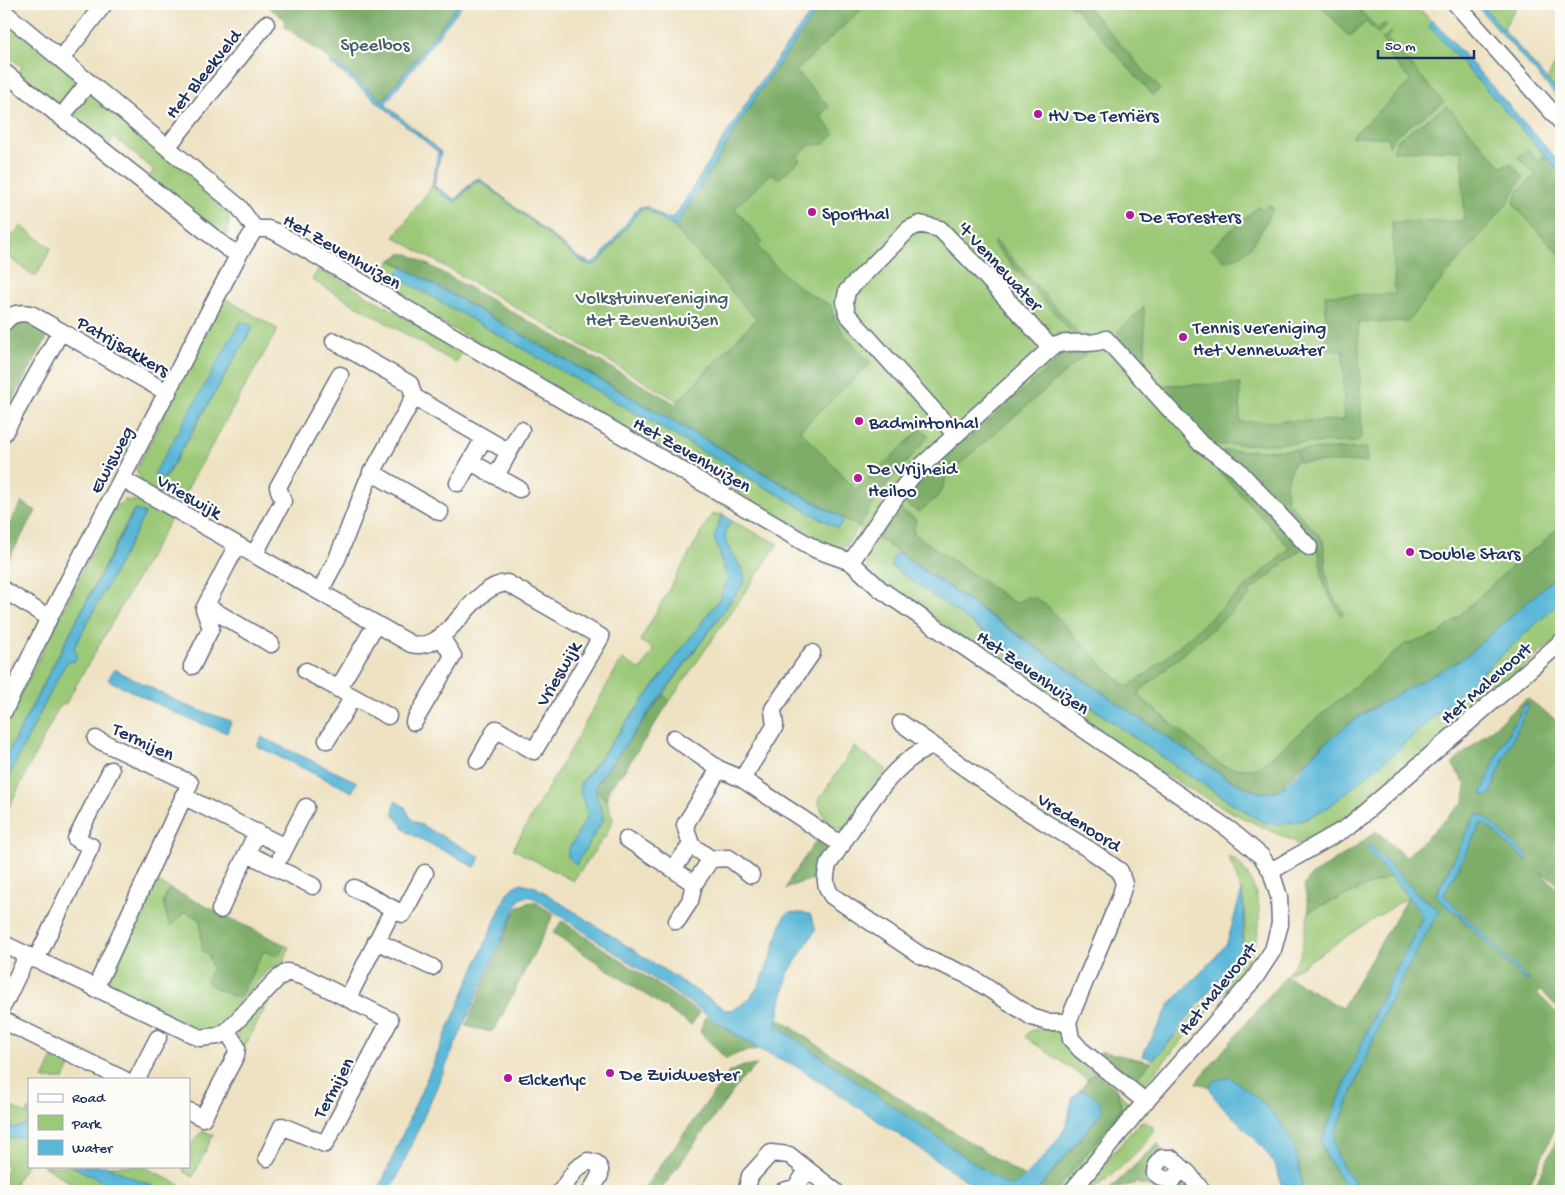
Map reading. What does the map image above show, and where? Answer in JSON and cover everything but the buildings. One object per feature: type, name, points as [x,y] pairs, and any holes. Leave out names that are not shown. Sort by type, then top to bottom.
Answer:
[{"type":"street","points":[[61,59],[104,4]]},
{"type":"street","points":[[1456,4],[1561,122]]},
{"type":"street","name":"Het Zevenhuizen","points":[[4,12],[168,146],[239,207],[255,229],[268,229],[276,232],[817,550],[851,562],[880,589],[1237,835],[1261,856],[1271,871]]},
{"type":"street","name":"Het Bleekveld","points":[[168,146],[266,24]]},
{"type":"street","points":[[4,72],[227,248],[239,254]]},
{"type":"street","points":[[61,117],[89,82]]},
{"type":"street","name":"'t Vennewater","points":[[955,434],[847,314],[845,302],[847,291],[909,229],[920,224],[940,229],[1051,348]]},
{"type":"street","name":"Ewisweg","points":[[4,711],[50,618],[239,254],[255,229]]},
{"type":"street","name":"Patrijsakkers","points":[[4,323],[8,317],[20,312],[31,314],[168,393]]},
{"type":"street","name":"Patrijsakkers","points":[[4,433],[61,331]]},
{"type":"street","points":[[851,562],[903,486],[955,434],[1051,348],[1063,344],[1099,342],[1106,339],[1200,443],[1237,469],[1309,547]]},
{"type":"street","points":[[334,341],[410,384],[414,397],[509,452]]},
{"type":"street","points":[[254,555],[283,501],[278,487],[340,375]]},
{"type":"street","points":[[320,591],[337,559],[372,472],[414,397]]},
{"type":"street","points":[[496,476],[521,430]]},
{"type":"street","points":[[458,484],[484,438]]},
{"type":"street","points":[[471,462],[519,489]]},
{"type":"street","points":[[372,472],[440,512]]},
{"type":"street","name":"Vrieswijk","points":[[122,479],[411,644],[420,646],[431,644],[441,637],[462,613],[494,584],[507,583],[601,637],[534,751],[496,729],[478,761]]},
{"type":"street","points":[[192,666],[211,628],[204,609],[237,545]]},
{"type":"street","points":[[4,590],[50,618]]},
{"type":"street","points":[[206,606],[270,644]]},
{"type":"street","points":[[338,689],[376,624]]},
{"type":"street","points":[[414,722],[453,656],[441,637]]},
{"type":"street","name":"Het Malevoort","points":[[1072,1191],[1146,1102],[1254,980],[1273,950],[1280,924],[1279,897],[1271,871],[1348,827],[1561,642]]},
{"type":"street","points":[[742,779],[775,726],[773,709],[812,653]]},
{"type":"street","points":[[306,671],[388,716]]},
{"type":"street","points":[[327,740],[353,697]]},
{"type":"street","name":"Vredenoord","points":[[901,723],[1025,810],[1120,871],[1124,884],[1120,898],[1068,1022]]},
{"type":"street","points":[[674,738],[719,769],[742,779],[842,845]]},
{"type":"street","name":"Termijen","points":[[96,739],[190,783],[183,796]]},
{"type":"street","points":[[934,746],[921,749],[906,759],[883,786],[842,845],[828,866],[824,880],[832,896],[920,955],[969,976],[1032,1017],[1047,1022],[1068,1022],[1071,1039],[1081,1050],[1146,1102]]},
{"type":"street","points":[[719,769],[685,825],[691,845],[711,858],[728,858],[751,875]]},
{"type":"street","points":[[4,1004],[91,846],[76,839],[111,770]]},
{"type":"street","points":[[96,989],[183,796],[285,847]]},
{"type":"street","points":[[276,868],[306,807]]},
{"type":"street","points":[[220,910],[257,832]]},
{"type":"street","points":[[627,839],[694,884]]},
{"type":"street","points":[[673,869],[691,845]]},
{"type":"street","points":[[248,854],[313,886]]},
{"type":"street","points":[[676,920],[690,901],[694,884],[711,858]]},
{"type":"street","points":[[354,888],[403,914],[425,873]]},
{"type":"street","points":[[348,998],[393,909]]},
{"type":"street","points":[[376,941],[432,967]]},
{"type":"street","points":[[4,944],[200,1038],[218,1036],[228,1031],[237,1047],[236,1055],[203,1118],[190,1112]]},
{"type":"street","name":"Termijen","points":[[228,1031],[277,979],[287,972],[305,977],[390,1020],[325,1144],[282,1126],[267,1158]]},
{"type":"street","points":[[4,1021],[121,1078]]},
{"type":"street","points":[[138,1078],[158,1038]]},
{"type":"street","points":[[748,1191],[750,1176],[771,1153],[789,1155],[835,1191]]},
{"type":"street","points":[[561,1191],[576,1170],[588,1161],[596,1163],[600,1169],[597,1189]]},
{"type":"street","points":[[783,1191],[794,1188],[808,1170]]},
{"type":"street","points":[[1182,1170],[1188,1173],[1202,1191]]},
{"type":"green space","name":"Speelbos","points":[[260,4],[459,4],[382,101],[331,60],[285,27],[284,19],[266,5]]},
{"type":"green space","points":[[822,4],[867,4],[796,71],[829,107],[820,116],[835,134],[824,144],[810,145],[797,157],[800,160],[779,179],[772,173],[735,208],[763,242],[758,247],[775,266],[799,287],[831,305],[836,322],[852,344],[871,363],[800,430],[856,490],[921,429],[929,436],[882,490],[859,527],[391,260],[400,254],[409,254],[676,404],[756,319],[673,226],[677,224],[761,89]]},
{"type":"green space","points":[[825,4],[1412,4],[1418,13],[1422,11],[1431,21],[1428,25],[1561,173],[1561,572],[1258,792],[898,553],[892,558],[977,628],[1181,770],[1262,822],[1279,825],[1304,820],[1330,806],[1395,752],[1561,601],[1561,634],[1369,806],[1297,845],[1294,841],[1228,810],[1165,774],[1163,775],[872,576],[866,560],[878,538],[865,531],[853,548],[851,546],[862,529],[859,527],[844,548],[832,547],[384,289],[382,272],[391,260],[403,267],[397,273],[397,277],[837,528],[726,451],[809,356],[696,220]]},
{"type":"green space","points":[[1068,4],[1085,4],[1160,89],[1153,95],[1075,8],[1073,9]]},
{"type":"green space","points":[[1320,4],[1355,4],[1377,29],[1385,23],[1387,25],[1378,34],[1366,22],[1349,37]]},
{"type":"green space","points":[[1481,4],[1518,4],[1503,29]]},
{"type":"green space","points":[[4,19],[82,83],[61,111],[17,75],[22,67],[4,53]]},
{"type":"green space","points":[[1392,31],[1387,39],[1444,102],[1396,135],[1389,146],[1388,137],[1351,137],[1411,81],[1382,48],[1386,44],[1382,39]]},
{"type":"green space","points":[[1561,54],[1561,96],[1547,79]]},
{"type":"green space","points":[[89,88],[212,193],[210,198],[230,213],[226,239],[147,180],[154,170],[115,138],[106,147],[67,116]]},
{"type":"green space","points":[[1447,106],[1502,167],[1510,163],[1524,178],[1518,184],[1505,206],[1408,321],[1358,323],[1362,436],[1357,442],[1214,445],[1204,442],[1153,385],[1240,384],[1240,422],[1344,420],[1343,350],[1327,350],[1325,295],[1395,294],[1392,222],[1464,221],[1462,150],[1393,151],[1397,140]]},
{"type":"green space","points":[[1527,150],[1538,161],[1545,155],[1561,173],[1561,256],[1513,204],[1519,190],[1536,175],[1518,157]]},
{"type":"green space","name":"Volkstuinvereniging Het Zevenhuizen","points":[[476,180],[482,181],[586,264],[593,265],[601,260],[639,210],[645,208],[673,226],[756,319],[678,401],[394,237],[432,186],[448,199],[459,199]]},
{"type":"green space","points":[[1269,204],[1273,208],[1260,233],[1242,254],[1234,259],[1224,261],[1211,248],[1259,206],[1263,210]]},
{"type":"green space","points":[[21,226],[51,248],[36,277],[4,254],[4,246]]},
{"type":"green space","points":[[996,241],[1078,332],[1074,335],[993,244]]},
{"type":"green space","points":[[319,268],[463,351],[456,363],[312,280]]},
{"type":"green space","points":[[224,298],[278,329],[178,505],[142,483],[136,469]],"holes":[[[253,327],[165,479],[154,474]]]},
{"type":"green space","points":[[1144,307],[1146,377],[1117,345],[1118,331]]},
{"type":"green space","points":[[24,320],[30,320],[50,332],[4,416],[4,342],[19,323]]},
{"type":"green space","points":[[1070,349],[1079,349],[1086,354],[946,476],[940,493],[933,501],[919,512],[902,501],[957,443],[970,437]]},
{"type":"green space","points":[[1192,442],[1228,467],[1304,547],[1249,592],[1251,595],[1137,694],[1219,764],[1230,768],[1253,769],[1263,764],[1405,644],[1438,635],[1521,558],[1539,546],[1561,525],[1561,572],[1470,653],[1459,661],[1363,713],[1320,747],[1280,789],[1267,793],[1258,792],[1225,777],[878,538],[897,507],[916,520],[913,531],[917,536],[1010,600],[1016,603],[1027,597],[1035,598],[1047,606],[1106,669],[1128,687],[1155,667],[1290,548]]},
{"type":"green space","points":[[1367,448],[1367,462],[1299,462],[1299,450]]},
{"type":"green space","points":[[1297,450],[1297,461],[1294,462],[1286,483],[1287,501],[1323,540],[1327,578],[1332,595],[1344,613],[1341,616],[1324,587],[1319,553],[1222,451]]},
{"type":"green space","points":[[125,500],[143,502],[172,517],[66,703],[59,707],[4,817],[4,786],[59,675],[67,662],[77,655],[74,648],[145,514],[134,509],[4,760],[4,728],[114,508]]},
{"type":"green space","points":[[22,502],[36,511],[4,567],[4,533]]},
{"type":"green space","points":[[723,514],[718,522],[721,563],[728,578],[720,598],[580,784],[580,792],[588,815],[568,857],[576,864],[603,820],[595,788],[607,801],[613,820],[606,835],[573,881],[513,849],[622,659],[641,670],[654,649],[640,641],[711,515]]},
{"type":"green space","points":[[732,521],[778,544],[670,701],[663,695],[744,583],[743,571],[726,541],[725,534]]},
{"type":"green space","points":[[663,695],[670,701],[624,771],[609,789],[607,801],[595,788],[597,783]]},
{"type":"green space","points":[[1527,698],[1561,724],[1561,887],[1551,878],[1540,873],[1561,891],[1561,1011],[1540,990],[1537,993],[1561,1017],[1561,1116],[1526,1191],[1361,1191],[1338,1157],[1334,1142],[1335,1134],[1385,1011],[1439,910],[1420,896],[1369,845],[1367,848],[1391,876],[1309,911],[1304,885],[1311,876],[1353,849],[1376,831],[1406,857],[1464,802],[1466,785],[1452,764]],"holes":[[[1525,703],[1528,707],[1504,758],[1490,795],[1482,795],[1501,746]],[[1479,814],[1486,818],[1502,839],[1485,824],[1481,823],[1444,895],[1528,981],[1452,909],[1437,892],[1472,822]]]},
{"type":"green space","points":[[854,747],[887,770],[846,827],[837,830],[826,822],[818,801]]},
{"type":"green space","points":[[820,835],[833,846],[820,878],[799,883],[786,889],[790,879]]},
{"type":"green space","points":[[1228,856],[1241,866],[1254,888],[1259,915],[1256,941],[1251,954],[1235,979],[1142,1087],[1134,1081],[1210,996],[1235,960],[1242,944],[1245,921],[1244,910],[1240,888]]},
{"type":"green space","points":[[1391,876],[1408,897],[1286,976],[1300,956],[1309,911]]},
{"type":"green space","points":[[153,880],[169,888],[163,902],[170,925],[185,911],[200,919],[212,969],[264,951],[279,954],[285,945],[289,947],[284,962],[268,970],[206,1037],[103,985]]},
{"type":"green space","points":[[169,888],[285,945],[279,954],[274,955],[264,951],[239,998],[218,990],[206,981],[212,969],[208,954],[202,951],[200,919],[185,912],[170,926],[163,902]]},
{"type":"green space","points":[[1408,897],[1422,914],[1422,919],[1375,1012],[1321,1142],[1327,1158],[1349,1191],[1302,1191],[1301,1183],[1216,1080],[1209,1086],[1196,1083],[1286,976],[1342,1008]]},
{"type":"green space","points":[[530,902],[536,903],[554,914],[496,1027],[491,1032],[466,1026],[514,914],[518,907]]},
{"type":"green space","points":[[562,921],[700,1013],[691,1025],[553,933]]},
{"type":"green space","points":[[268,994],[271,997],[244,1048],[237,1038],[238,1027]]},
{"type":"green space","points":[[706,1016],[758,1049],[739,1053],[726,1059],[700,1032]]},
{"type":"green space","points":[[780,1019],[840,1060],[1026,1178],[1011,1186],[1003,1183],[787,1034],[777,1026]]},
{"type":"green space","points":[[1038,1029],[1057,1030],[1064,1034],[1075,1056],[1095,1072],[1088,1080],[1025,1037],[1030,1031]]},
{"type":"green space","points":[[1101,1051],[1150,1062],[1134,1081],[1099,1055]]},
{"type":"green space","points":[[55,1053],[72,1062],[64,1078],[43,1078]]},
{"type":"green space","points":[[757,1065],[739,1083],[660,1191],[642,1191],[729,1072],[744,1066]]},
{"type":"green space","points":[[1095,1072],[1117,1089],[1121,1107],[1114,1120],[1055,1191],[1037,1191],[1096,1120],[1087,1091],[1079,1091]]},
{"type":"green space","points":[[1117,1089],[1127,1103],[1127,1113],[1065,1191],[1055,1191],[1114,1120],[1121,1107]]},
{"type":"green space","points":[[4,1104],[27,1114],[28,1112],[28,1124],[14,1128],[4,1124]]},
{"type":"green space","points":[[1144,1121],[1154,1128],[1146,1142],[1092,1191],[1080,1191],[1140,1122]]},
{"type":"green space","points":[[1561,1130],[1561,1191],[1533,1191]]},
{"type":"green space","points":[[204,1131],[213,1135],[193,1177],[184,1172],[183,1168],[190,1168],[192,1146],[196,1137]]},
{"type":"green space","points":[[28,1137],[28,1163],[10,1191],[4,1191],[4,1176],[8,1168],[4,1165],[4,1138]]},
{"type":"green space","points":[[1158,1143],[1162,1151],[1164,1183],[1186,1183],[1197,1191],[1160,1191],[1137,1183],[1109,1190]]},
{"type":"green space","points":[[46,1168],[76,1168],[121,1191],[85,1191]]},
{"type":"green space","points":[[111,1168],[147,1168],[180,1185],[181,1191],[157,1191],[152,1186]]},
{"type":"water","points":[[459,4],[463,4],[385,104],[441,152],[434,186],[455,199],[474,180],[479,178],[578,257],[591,263],[598,260],[639,207],[648,207],[666,219],[675,216],[756,88],[817,4],[822,4],[761,89],[677,224],[672,226],[645,208],[641,209],[601,260],[593,266],[580,260],[480,180],[474,182],[455,202],[432,186],[438,152],[330,63],[331,60],[383,101]]},
{"type":"water","points":[[1475,4],[1481,4],[1561,96],[1561,101]]},
{"type":"water","points":[[1433,20],[1561,164],[1561,173],[1428,25]]},
{"type":"water","points":[[403,267],[842,518],[843,522],[837,528],[397,277],[397,273]]},
{"type":"water","points":[[241,321],[253,327],[164,479],[154,474]]},
{"type":"water","points":[[135,509],[145,514],[74,648],[77,655],[75,661],[67,662],[59,675],[4,786],[4,760]]},
{"type":"water","points":[[723,514],[732,521],[726,529],[725,537],[727,545],[744,575],[744,583],[597,783],[596,793],[602,810],[603,820],[576,865],[568,857],[568,851],[588,815],[580,792],[580,785],[720,598],[728,578],[714,537]]},
{"type":"water","points":[[898,553],[1225,777],[1249,789],[1262,792],[1275,791],[1282,788],[1316,751],[1354,721],[1388,699],[1459,661],[1470,653],[1561,572],[1561,601],[1395,752],[1330,806],[1304,820],[1279,825],[1262,822],[1181,770],[892,567],[892,558]]},
{"type":"water","points":[[114,669],[187,706],[231,721],[227,733],[186,718],[108,680]]},
{"type":"water","points":[[1526,703],[1528,707],[1504,758],[1490,795],[1484,797],[1482,792],[1501,746]]},
{"type":"water","points":[[261,737],[357,782],[352,792],[257,746]]},
{"type":"water","points":[[395,801],[405,807],[412,820],[481,857],[475,867],[407,832],[393,813]]},
{"type":"water","points":[[1476,814],[1486,818],[1525,854],[1528,860],[1526,861],[1485,824],[1481,823],[1444,895],[1528,979],[1527,982],[1456,912],[1446,906],[1436,895]]},
{"type":"water","points":[[1369,845],[1420,896],[1439,910],[1385,1011],[1335,1134],[1334,1142],[1338,1157],[1361,1191],[1349,1191],[1327,1158],[1321,1142],[1375,1012],[1422,919],[1418,909],[1366,848]]},
{"type":"water","points":[[521,883],[536,887],[726,1010],[739,1007],[749,999],[757,987],[770,958],[784,917],[790,912],[810,914],[816,929],[789,972],[777,1026],[1003,1183],[1011,1186],[1017,1183],[1050,1150],[1066,1126],[1071,1103],[1079,1091],[1095,1096],[1102,1111],[1037,1191],[982,1191],[798,1067],[758,1049],[534,898],[525,897],[518,902],[391,1191],[378,1191],[507,893]]},
{"type":"water","points":[[1242,890],[1244,915],[1242,943],[1238,955],[1160,1053],[1152,1059],[1142,1056],[1170,1004],[1227,943]]},
{"type":"water","points":[[1230,1077],[1260,1101],[1282,1124],[1296,1152],[1302,1191],[1282,1191],[1274,1164],[1266,1152],[1215,1098],[1209,1086],[1216,1080]]},
{"type":"water","points":[[28,1124],[28,1137],[4,1138],[4,1125],[14,1128]]},
{"type":"water","points":[[76,1168],[111,1168],[152,1186],[157,1191],[121,1191]]},
{"type":"place","name":"HV De Terriërs","points":[[1038,114]]},
{"type":"place","name":"Sporthal","points":[[812,212]]},
{"type":"place","name":"De Foresters","points":[[1130,215]]},
{"type":"place","name":"Tennis vereniging Het Vennewater","points":[[1183,337]]},
{"type":"place","name":"Badmintonhal","points":[[859,421]]},
{"type":"place","name":"De Vrijheid Heiloo","points":[[858,478]]},
{"type":"place","name":"Double Stars","points":[[1410,552]]},
{"type":"place","name":"De Zuidwester","points":[[610,1073]]},
{"type":"place","name":"Elckerlyc","points":[[508,1078]]}]
